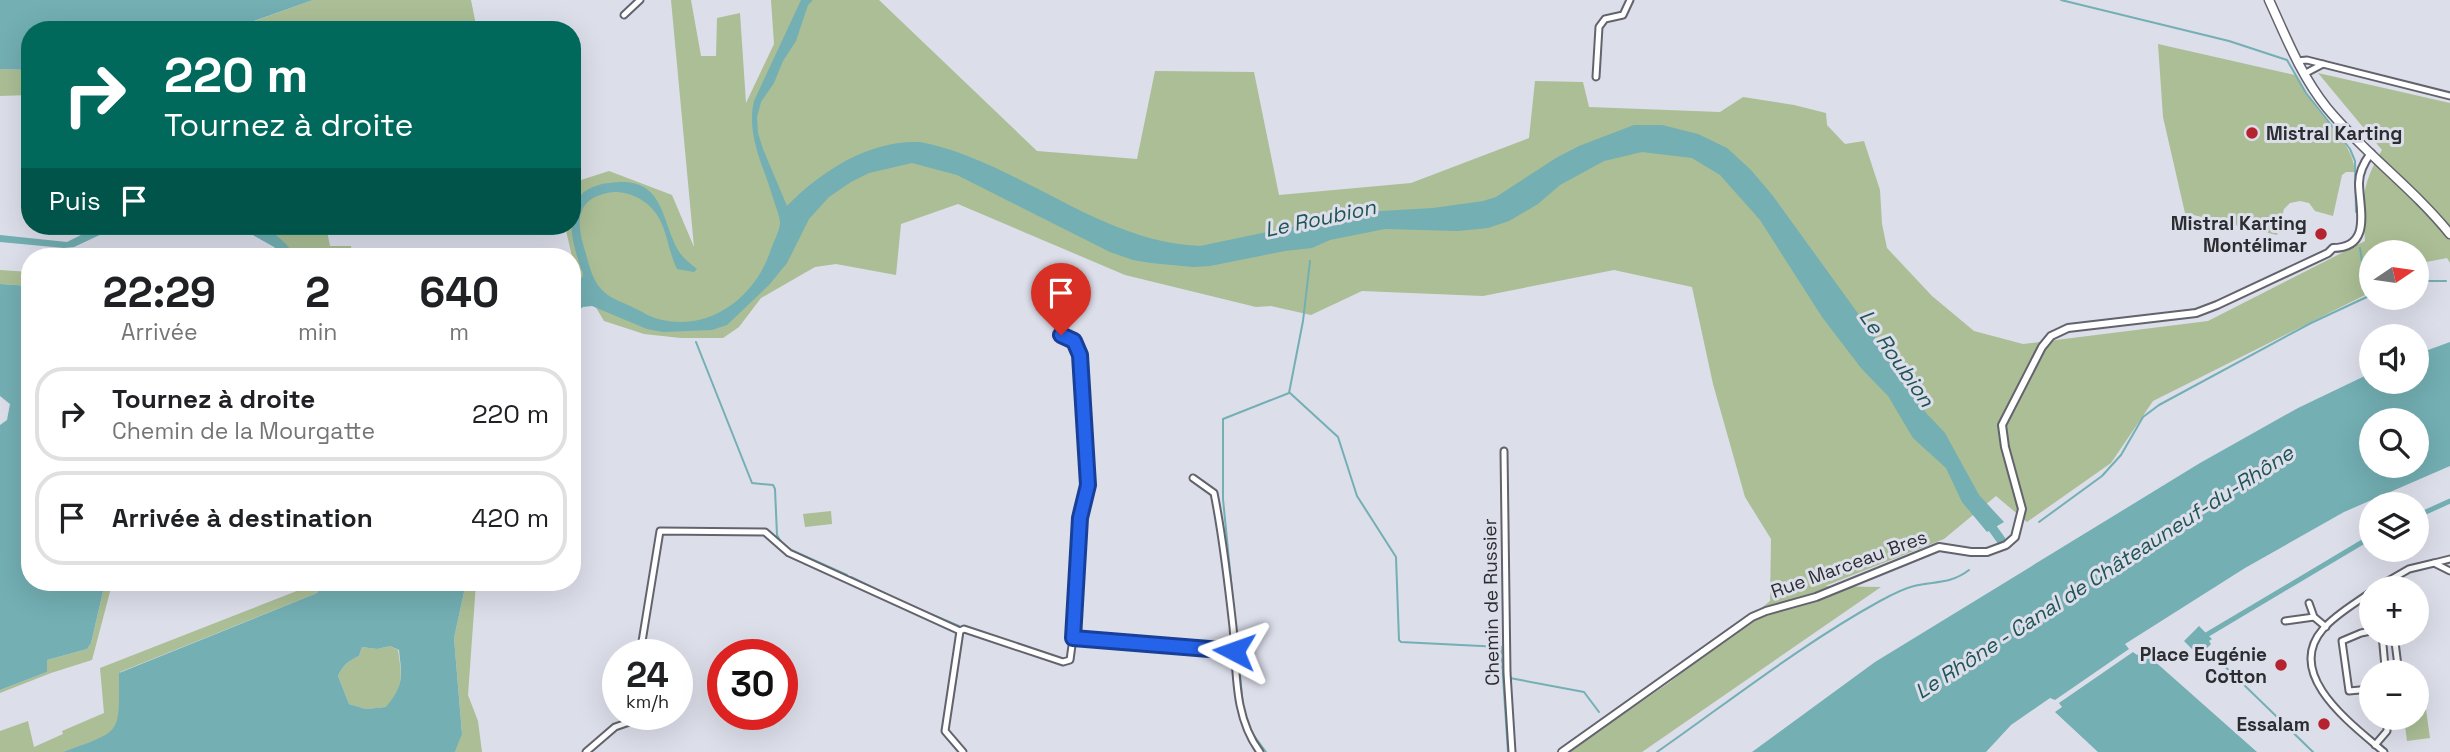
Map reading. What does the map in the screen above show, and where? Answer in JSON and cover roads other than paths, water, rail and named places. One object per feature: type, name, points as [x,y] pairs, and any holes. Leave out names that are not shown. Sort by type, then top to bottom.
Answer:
[{"type":"main road","points":[[2269,0],[2304,74],[2332,113],[2420,200],[2450,234]]},
{"type":"street","points":[[624,15],[639,0]]},
{"type":"street","points":[[1596,77],[1599,27],[1605,19],[1623,15],[1630,0]]},
{"type":"street","points":[[2297,61],[2307,60],[2450,96]]},
{"type":"street","points":[[2304,74],[2323,64]]},
{"type":"street","name":"Rue Marceau Bres","points":[[1562,752],[1752,617],[1815,597],[1939,547],[1979,553],[2006,545],[2015,537],[2022,509],[2005,447],[2002,425],[2042,347],[2051,336],[2068,328],[2196,313],[2316,259],[2333,248],[2350,243],[2359,234],[2363,221],[2358,181],[2371,153]]},
{"type":"street","points":[[642,639],[660,531],[765,532],[789,553],[962,630],[1063,662],[1070,660],[1080,518],[1088,485],[1080,355],[1074,341],[1061,335],[1062,316]]},
{"type":"street","name":"Chemin de Russier","points":[[1504,451],[1506,660],[1512,752]]},
{"type":"street","points":[[1193,478],[1214,493],[1221,525],[1238,702],[1248,736],[1260,752]]},
{"type":"street","points":[[2394,576],[2409,569],[2450,558]]},
{"type":"street","points":[[2434,563],[2450,571]]},
{"type":"street","points":[[2359,601],[2326,627],[2316,641],[2312,666],[2316,682],[2330,701],[2384,752]]},
{"type":"street","points":[[2309,603],[2314,617],[2326,627]]},
{"type":"street","points":[[2286,621],[2314,617]]},
{"type":"street","points":[[962,630],[945,731],[963,752]]},
{"type":"street","points":[[2359,634],[2342,641],[2349,691],[2359,691]]},
{"type":"street","points":[[1073,638],[1234,651]]},
{"type":"street","points":[[2383,646],[2385,667],[2398,666],[2396,646]]},
{"type":"street","points":[[586,752],[612,730]]},
{"type":"street","points":[[2375,745],[2387,730]]},
{"type":"water","points":[[0,0],[313,0],[254,21],[21,21],[21,70],[0,69]]},
{"type":"water","points":[[801,0],[813,0],[808,5],[796,41],[761,102],[757,117],[763,149],[787,206],[815,181],[847,160],[882,146],[920,142],[991,166],[1127,231],[1163,241],[1200,246],[1364,212],[1433,208],[1483,201],[1496,197],[1579,146],[1634,125],[1662,125],[1698,134],[1727,148],[1751,170],[1773,196],[1875,337],[1900,379],[1945,433],[1979,495],[2004,522],[1987,532],[1962,502],[1946,468],[1913,438],[1888,396],[1861,368],[1822,317],[1760,220],[1720,175],[1692,158],[1642,152],[1604,161],[1560,185],[1538,204],[1509,221],[1488,228],[1458,231],[1385,229],[1330,240],[1312,248],[1193,267],[1133,260],[1110,252],[957,175],[912,163],[869,173],[829,197],[809,219],[787,263],[769,285],[727,325],[712,330],[663,332],[647,329],[592,306],[581,308],[581,248],[575,248],[572,235],[581,235],[591,272],[605,293],[655,318],[677,322],[712,316],[742,296],[754,282],[764,266],[780,224],[754,139],[754,101]]},
{"type":"water","points":[[627,182],[640,185],[657,201],[678,250],[697,269],[694,272],[677,269],[660,220],[653,209],[642,200],[614,192],[596,196],[583,208],[581,215],[581,195],[593,187]]},
{"type":"water","points":[[0,235],[67,242],[81,235],[100,235],[74,247],[64,248],[0,242]]},
{"type":"water","points":[[253,235],[276,235],[289,248],[274,247]]},
{"type":"water","points":[[0,284],[21,285],[21,591],[103,591],[91,643],[87,649],[47,660],[47,672],[0,690],[0,425],[7,420],[10,404],[0,396]]},
{"type":"water","name":"Le Rhône - Canal de Châteauneuf-du-Rhône","points":[[2450,342],[2450,466],[2429,475],[2429,408],[2359,408],[2359,478],[2422,478],[2390,492],[2359,492],[2359,505],[2245,568],[2125,644],[2129,649],[2055,700],[2050,698],[2011,725],[1986,752],[1752,752],[1875,662],[2200,463],[2298,408],[2359,379],[2359,394],[2429,394],[2429,350]]},
{"type":"water","points":[[318,591],[464,591],[454,638],[462,734],[455,752],[63,752],[97,739],[114,728],[119,709],[119,673]],"holes":[[[390,646],[399,650],[399,686],[386,707],[366,709],[349,704],[338,676],[344,666],[359,656],[362,647],[377,649]]]},
{"type":"water","points":[[2199,626],[2212,639],[2209,641],[2211,644],[2199,656],[2184,641]]},
{"type":"water","points":[[2143,651],[2257,752],[2098,752],[2055,712],[2062,707],[2059,703],[2133,652],[2137,655]]},
{"type":"waterway","points":[[2061,0],[2229,41],[2287,60],[2306,93],[2350,149],[2355,161],[2356,212]]},
{"type":"waterway","points":[[1235,621],[1223,499],[1223,419],[1289,393],[1303,321],[1310,261]]},
{"type":"waterway","points":[[2429,281],[2446,281]]},
{"type":"waterway","points":[[2039,522],[2102,476],[2121,455],[2143,417],[2159,405],[2311,323],[2359,301]]},
{"type":"waterway","points":[[696,342],[752,483],[773,485],[775,489],[777,535],[782,544]]},
{"type":"waterway","points":[[1290,393],[1338,437],[1357,496],[1396,557],[1399,640],[1501,647],[1508,752]]},
{"type":"waterway","points":[[2429,511],[2450,501]]},
{"type":"waterway","name":"Le Roubion","points":[[1988,522],[2001,540]]},
{"type":"waterway","points":[[2203,637],[2359,544]]},
{"type":"waterway","points":[[789,549],[847,575]]},
{"type":"waterway","points":[[1657,752],[1794,654],[1880,601],[1901,590],[1949,580],[1969,570]]},
{"type":"waterway","points":[[851,577],[890,596]]},
{"type":"waterway","points":[[914,607],[959,626]]},
{"type":"waterway","points":[[1236,630],[1243,707],[1248,725]]},
{"type":"waterway","points":[[953,700],[963,632]]},
{"type":"waterway","points":[[2206,648],[2313,752]]},
{"type":"waterway","points":[[1510,678],[1584,692],[1599,712]]},
{"type":"waterway","points":[[1252,733],[1266,752]]},
{"type":"place","name":"Mistral Karting","points":[[2252,133]]},
{"type":"place","name":"Mistral Karting Montélimar","points":[[2321,234]]},
{"type":"place","name":"Place Eugénie Cotton","points":[[2281,665]]},
{"type":"place","name":"Essalam","points":[[2324,724]]}]
